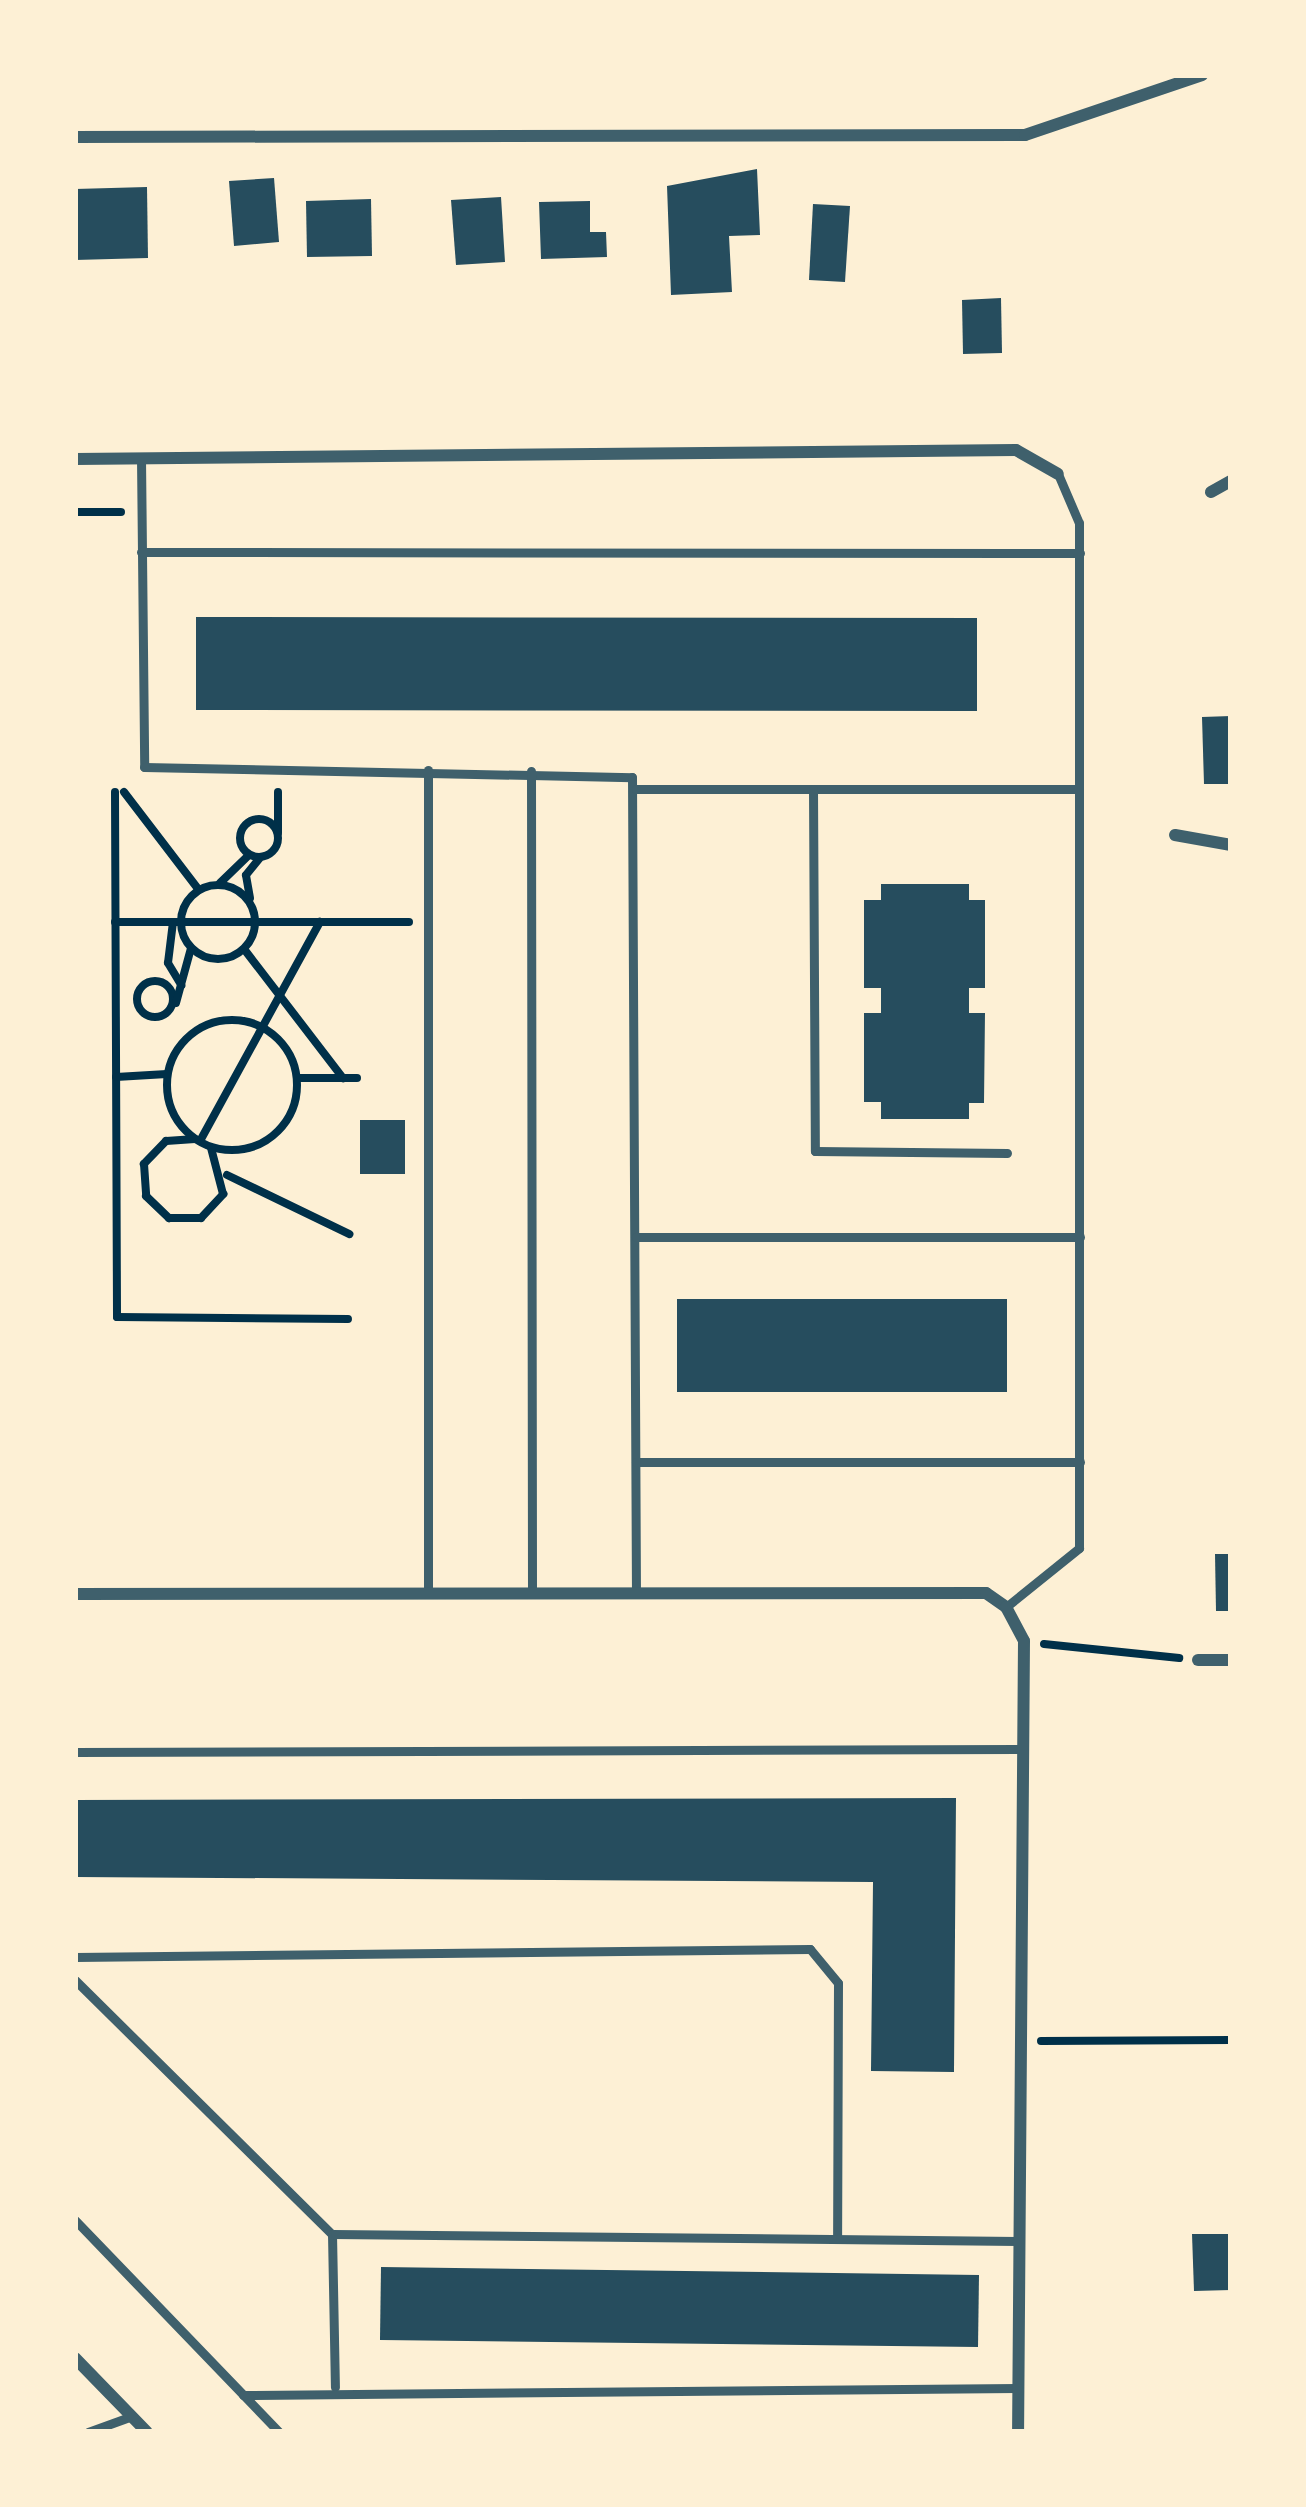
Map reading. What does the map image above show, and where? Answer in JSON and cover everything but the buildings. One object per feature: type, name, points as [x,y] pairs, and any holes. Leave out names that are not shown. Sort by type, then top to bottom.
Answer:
[{"type":"street","points":[[75,137],[1025,135],[1202,75]]},
{"type":"street","points":[[75,459],[1016,450],[1058,474]]},
{"type":"street","points":[[1211,492],[1231,481]]},
{"type":"street","points":[[1175,835],[1231,845]]},
{"type":"street","points":[[75,1594],[986,1593],[1006,1607],[1024,1641],[1018,2432]]},
{"type":"street","points":[[1198,1660],[1231,1660]]},
{"type":"street","points":[[75,2358],[147,2432]]},
{"type":"lane","points":[[141,458],[144,767],[620,770],[636,789],[636,1593]]},
{"type":"lane","points":[[1006,1607],[1077,1557],[1080,553],[1058,474]]},
{"type":"lane","points":[[141,552],[1080,553]]},
{"type":"lane","points":[[428,770],[428,1594]]},
{"type":"lane","points":[[531,771],[532,1594]]},
{"type":"lane","points":[[636,789],[1079,789]]},
{"type":"lane","points":[[813,789],[815,1151],[1007,1153]]},
{"type":"lane","points":[[636,1237],[1080,1238]]},
{"type":"lane","points":[[636,1462],[1079,1462]]},
{"type":"lane","points":[[75,1752],[1022,1749]]},
{"type":"lane","points":[[75,1958],[810,1949],[838,1983],[837,2239]]},
{"type":"lane","points":[[75,1980],[332,2234],[1019,2241]]},
{"type":"lane","points":[[75,2220],[279,2432]]},
{"type":"lane","points":[[332,2234],[335,2387]]},
{"type":"lane","points":[[243,2395],[335,2387],[1018,2388]]},
{"type":"lane","points":[[88,2432],[132,2416]]},
{"type":"path","points":[[75,512],[141,511]]},
{"type":"path","points":[[199,890],[120,792],[115,922],[117,1317],[348,1319]]},
{"type":"path","points":[[177,922],[191,948],[218,959],[244,949],[256,922],[246,875],[278,836],[278,792]]},
{"type":"path","points":[[260,858],[249,855],[239,839],[248,822],[268,821],[278,836]]},
{"type":"path","points":[[181,985],[168,963],[177,922],[199,890],[219,884],[249,855]]},
{"type":"path","points":[[219,884],[252,907]]},
{"type":"path","points":[[115,922],[428,922]]},
{"type":"path","points":[[201,1142],[320,922]]},
{"type":"path","points":[[172,1006],[163,982],[138,992],[148,1016],[172,1006],[191,948]]},
{"type":"path","points":[[244,949],[343,1078]]},
{"type":"path","points":[[225,1174],[201,1218],[155,1210],[145,1164],[166,1141],[201,1142],[266,1142],[291,1115],[297,1078],[262,1027],[235,1019],[199,1028],[167,1074],[171,1110],[201,1142],[225,1174],[349,1234]]},
{"type":"path","points":[[116,1077],[167,1074]]},
{"type":"path","points":[[297,1078],[357,1078]]},
{"type":"path","points":[[1024,1641],[1198,1660]]},
{"type":"path","points":[[1021,2041],[1231,2040]]}]
